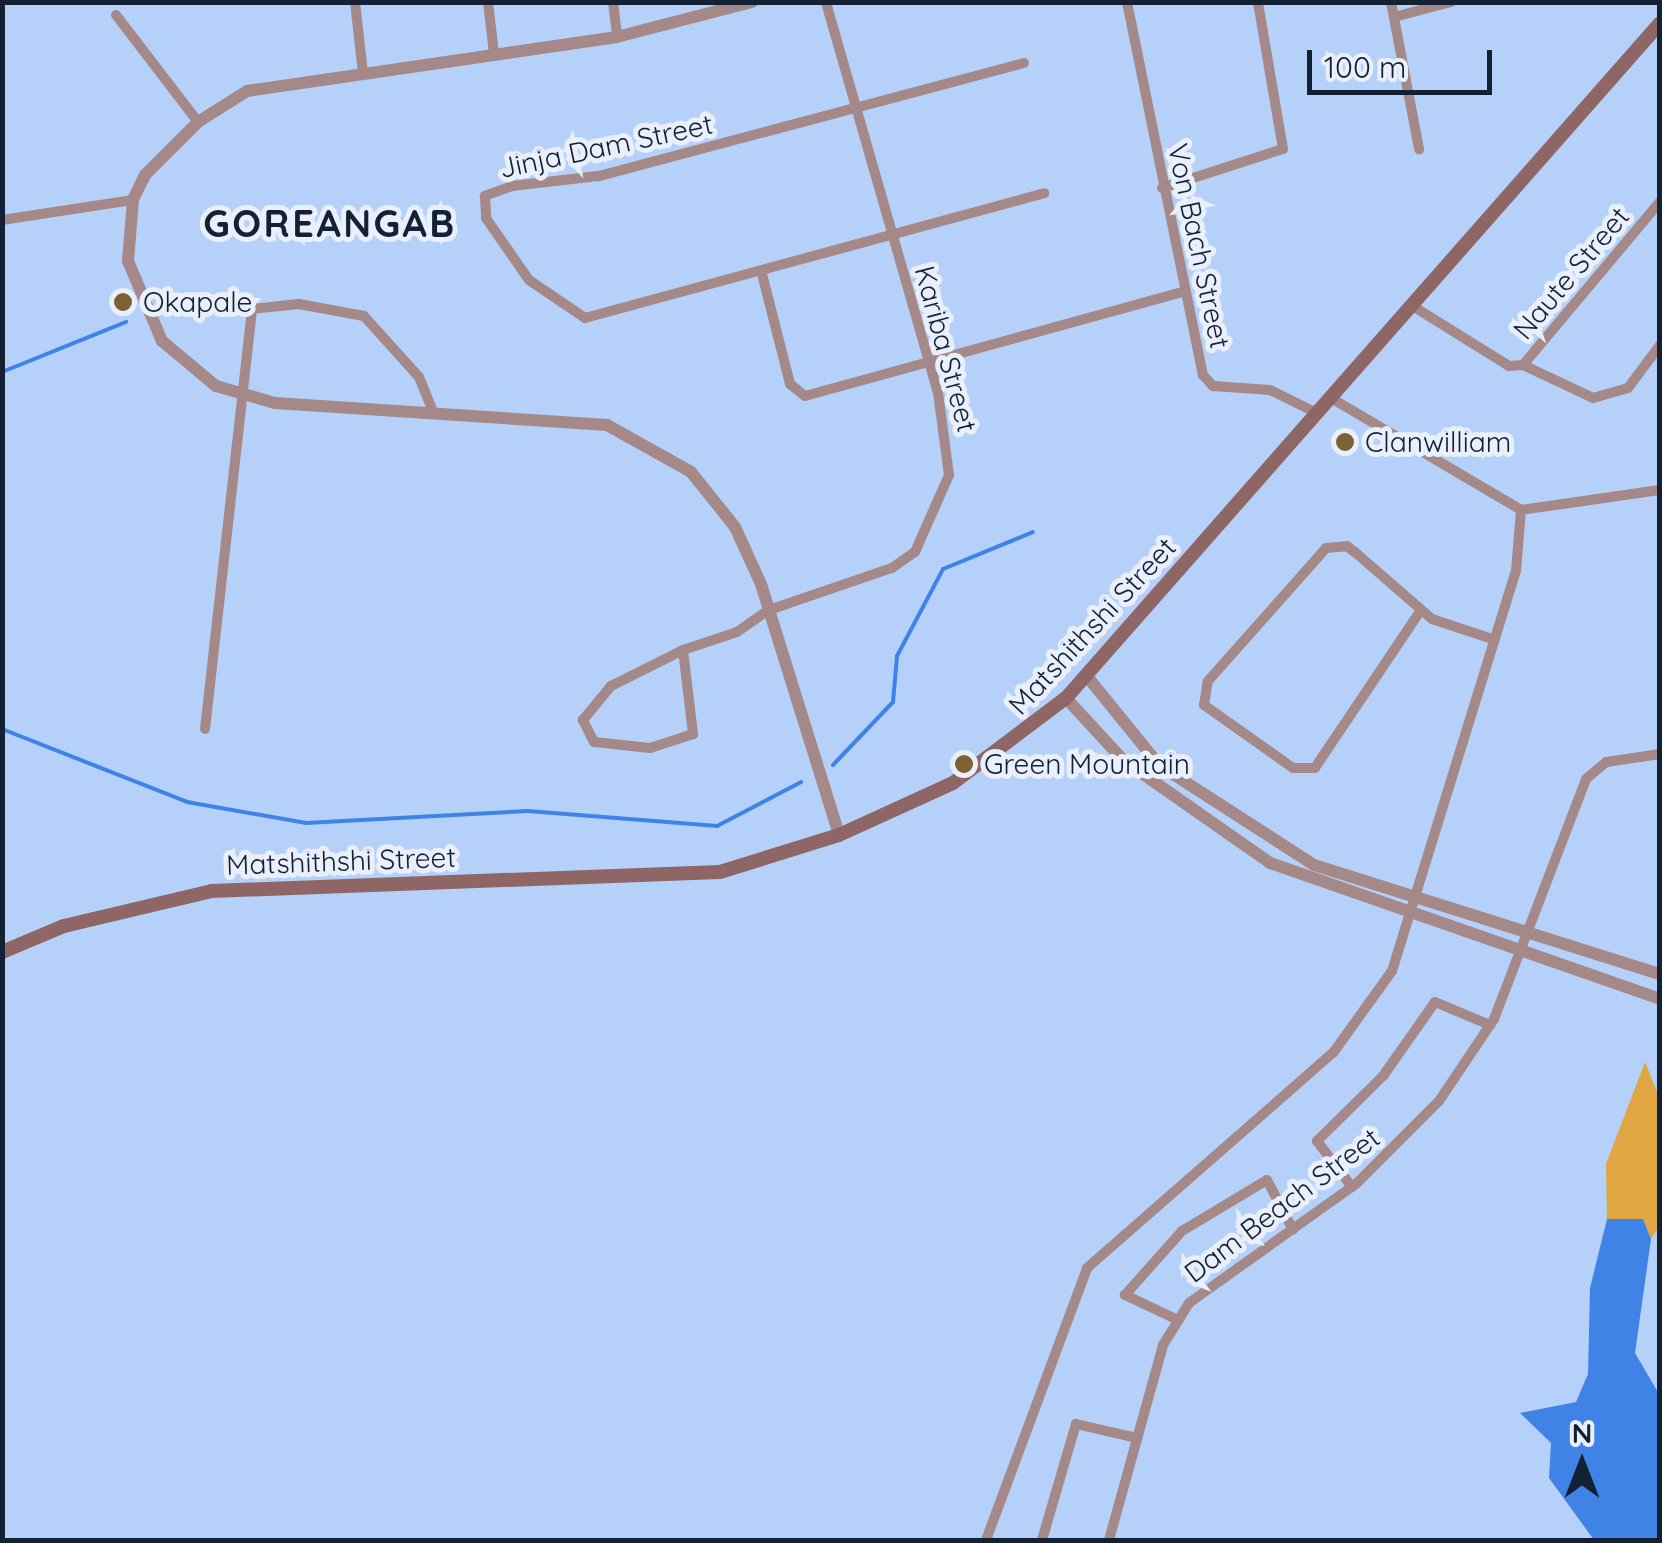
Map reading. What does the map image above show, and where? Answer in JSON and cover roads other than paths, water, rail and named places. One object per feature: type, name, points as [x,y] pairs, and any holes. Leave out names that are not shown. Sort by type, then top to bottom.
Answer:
[{"type":"main road","name":"Matshithshi Street","points":[[2,952],[64,926],[212,891],[697,874],[838,835],[953,783],[1066,698],[1660,23]]},
{"type":"street","points":[[355,2],[363,73]]},
{"type":"street","points":[[488,2],[494,54]]},
{"type":"street","points":[[613,2],[617,37]]},
{"type":"street","points":[[752,2],[617,37],[247,91],[198,122],[161,153],[133,200],[128,260],[145,316],[186,366],[243,396],[607,425],[659,449],[714,495],[769,610],[838,835]]},
{"type":"street","name":"Kariba Street","points":[[682,650],[693,734],[650,748],[594,742],[584,720],[590,705],[682,650],[769,610],[892,568],[929,532],[951,458],[930,364],[826,2]]},
{"type":"street","name":"Von Bach Street","points":[[1127,2],[1183,292],[1213,386],[1270,390],[1317,413]]},
{"type":"street","points":[[1162,188],[1282,150],[1258,2]]},
{"type":"street","points":[[1391,2],[1419,150]]},
{"type":"street","points":[[1394,17],[1451,2]]},
{"type":"street","points":[[116,15],[198,122]]},
{"type":"street","points":[[858,110],[1024,63]]},
{"type":"street","name":"Jinja Dam Street","points":[[858,110],[484,196],[508,256],[570,316],[603,315],[1044,193]]},
{"type":"street","points":[[2,220],[133,200]]},
{"type":"street","name":"Naute Street","points":[[1411,305],[1509,366],[1523,364],[1660,202]]},
{"type":"street","points":[[761,270],[796,393],[930,364],[1183,292]]},
{"type":"street","points":[[205,730],[252,309],[299,304],[364,316],[419,377],[432,410]]},
{"type":"street","points":[[1523,364],[1593,398],[1628,388],[1660,346]]},
{"type":"street","points":[[1331,398],[1521,510],[1660,490]]},
{"type":"street","points":[[986,1540],[1087,1268],[1332,1053],[1392,971],[1421,898],[1495,640],[1521,510]]},
{"type":"street","points":[[1421,610],[1315,768],[1293,768],[1204,705],[1208,681],[1326,548],[1348,546],[1421,610],[1495,640]]},
{"type":"street","points":[[1086,676],[1159,765],[1274,844],[1421,898],[1660,974]]},
{"type":"street","points":[[1066,698],[1123,760],[1270,863],[1660,998]]},
{"type":"street","name":"Dam Beach Street","points":[[1109,1540],[1178,1320],[1209,1284],[1352,1187],[1440,1101],[1490,1025],[1586,779],[1606,762],[1660,754]]},
{"type":"street","points":[[1352,1187],[1316,1141],[1383,1076],[1435,1002],[1490,1025]]},
{"type":"street","points":[[1178,1320],[1125,1295],[1182,1231],[1266,1180],[1293,1230]]},
{"type":"street","points":[[1042,1540],[1076,1424],[1138,1438]]},
{"type":"water","points":[[1607,1219],[1643,1219],[1651,1239],[1635,1353],[1659,1394],[1659,1540],[1594,1540],[1549,1478],[1551,1443],[1520,1413],[1576,1402],[1588,1374],[1590,1288]]},
{"type":"waterway","points":[[2,372],[126,322]]},
{"type":"waterway","points":[[833,765],[893,702],[897,656],[943,569],[1033,532]]},
{"type":"waterway","points":[[2,729],[187,802],[306,823],[528,811],[717,826],[801,782]]},
{"type":"place","name":"Okapale","points":[[123,302]]},
{"type":"place","name":"Clanwilliam","points":[[1345,442]]},
{"type":"place","name":"Green Mountain","points":[[964,764]]},
{"type":"district","name":"GOREANGAB","points":[[330,224]]}]
